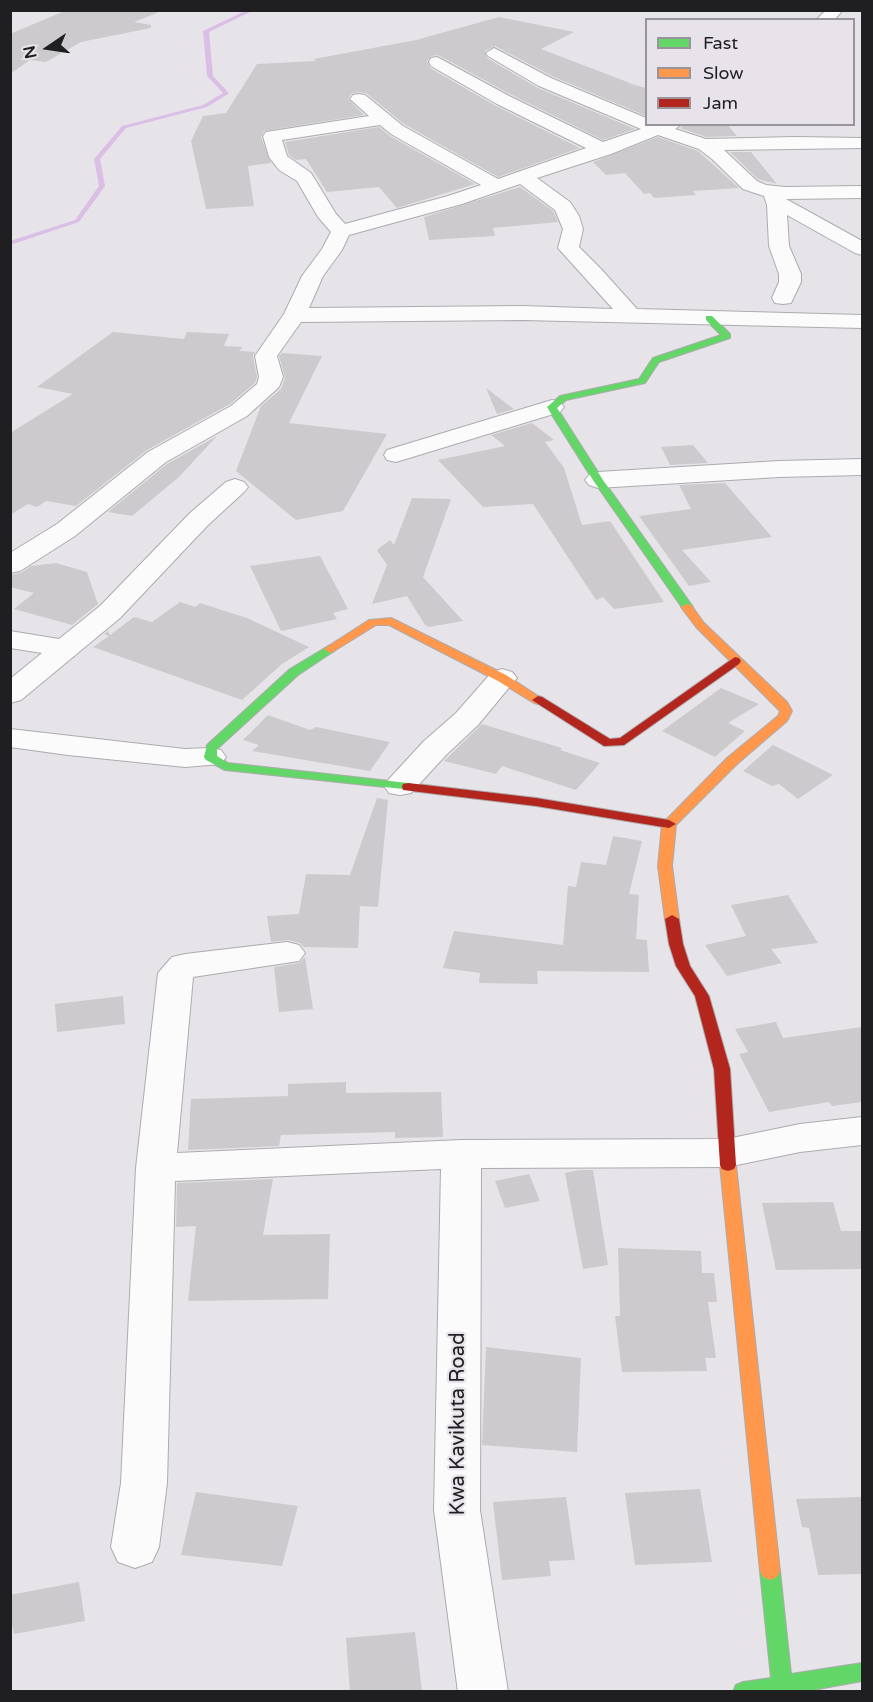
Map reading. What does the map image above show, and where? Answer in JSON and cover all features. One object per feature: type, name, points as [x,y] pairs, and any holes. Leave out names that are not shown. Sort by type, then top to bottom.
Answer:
[{"type":"street","points":[[494,53],[545,82],[645,120]]},
{"type":"street","points":[[437,62],[504,100],[604,150]]},
{"type":"street","points":[[359,99],[397,130],[497,186]]},
{"type":"street","points":[[341,231],[328,217],[304,177],[286,166],[278,157],[272,136],[382,119]]},
{"type":"street","points":[[10,565],[66,530],[157,457],[220,422],[253,400],[270,382],[266,356],[295,315],[313,276],[332,250],[341,231],[424,209],[497,186],[666,128],[705,145],[719,154],[750,185],[862,249]]},
{"type":"street","points":[[705,145],[796,142],[862,143]]},
{"type":"street","points":[[523,177],[563,206],[570,216],[573,229],[568,248],[594,273],[630,315]]},
{"type":"street","points":[[774,197],[862,192]]},
{"type":"street","points":[[774,197],[779,246],[790,274],[790,282],[783,298]]},
{"type":"street","points":[[295,315],[523,313],[862,322]]},
{"type":"street","points":[[396,454],[552,407],[563,398],[633,385],[642,381],[656,360],[727,336],[709,318]]},
{"type":"street","points":[[552,407],[598,480],[693,617],[735,661],[783,705],[786,711],[783,718],[732,761],[669,824],[665,866],[676,944],[683,966],[702,996],[722,1069],[728,1153],[782,1686]]},
{"type":"street","points":[[598,480],[779,469],[862,467]]},
{"type":"street","points":[[10,694],[110,612],[198,519],[235,487]]},
{"type":"street","points":[[210,757],[211,748],[219,739],[294,672],[373,621],[391,621],[502,678],[602,741],[616,743],[624,741],[735,661]]},
{"type":"street","points":[[10,639],[66,650]]},
{"type":"street","points":[[400,786],[435,748],[467,719],[502,678]]},
{"type":"street","points":[[10,738],[185,758],[210,757],[225,766],[536,802],[669,824]]},
{"type":"street","points":[[135,1547],[144,1483],[156,1168],[176,973],[185,965],[287,952]]},
{"type":"street","points":[[156,1168],[461,1154],[728,1153],[800,1138],[862,1131]]},
{"type":"street","name":"Kwa Kavikuta Road","points":[[461,1154],[457,1510],[483,1692]]},
{"type":"street","points":[[743,1692],[862,1672]]},
{"type":"building","points":[[67,10],[157,10],[157,13],[134,22],[151,25],[151,28],[81,42],[46,62],[30,60],[10,74],[10,34]]},
{"type":"building","points":[[499,17],[574,32],[541,49],[645,88],[645,116],[552,76],[495,46],[485,51],[487,58],[538,88],[635,129],[603,140],[438,55],[431,56],[427,61],[430,68],[496,106],[580,148],[498,177],[404,124],[366,93],[359,92],[351,94],[348,99],[364,115],[264,131],[261,137],[271,163],[248,166],[254,206],[206,209],[191,141],[203,116],[226,113],[257,64],[316,61],[314,59],[416,40]]},
{"type":"building","points":[[683,126],[729,126],[737,136],[706,137],[680,128]]},
{"type":"building","points":[[379,127],[390,136],[475,184],[397,208],[379,187],[327,192],[306,159],[296,160],[289,155],[285,142]]},
{"type":"building","points":[[658,137],[698,151],[739,188],[693,191],[696,195],[654,198],[650,193],[644,194],[625,173],[606,175],[593,162]]},
{"type":"building","points":[[730,152],[751,152],[777,184],[758,179]]},
{"type":"building","points":[[520,187],[553,211],[558,222],[493,228],[495,236],[429,240],[424,217]]},
{"type":"building","points":[[113,332],[184,339],[187,332],[229,334],[224,346],[242,347],[240,351],[255,352],[253,356],[257,377],[255,383],[230,404],[147,450],[76,506],[46,501],[37,507],[28,504],[10,515],[10,433],[73,394],[37,387]]},
{"type":"building","points":[[282,353],[322,356],[289,423],[387,434],[343,511],[296,520],[236,471],[261,406],[281,389],[285,378],[279,356]]},
{"type":"building","points":[[486,388],[514,409],[497,414]]},
{"type":"building","points":[[532,423],[554,440],[545,442],[564,468],[582,525],[610,521],[664,602],[614,609],[603,597],[596,600],[533,504],[483,507],[438,460],[505,446],[491,435]]},
{"type":"building","points":[[217,436],[179,477],[132,516],[108,512],[167,464]]},
{"type":"building","points":[[693,445],[708,463],[670,465],[661,447]]},
{"type":"building","points":[[725,483],[772,537],[682,550],[711,582],[689,586],[639,516],[691,509],[679,485]]},
{"type":"building","points":[[412,498],[451,499],[423,577],[463,621],[429,627],[425,625],[407,596],[372,604],[387,565],[377,550],[390,540],[394,545]]},
{"type":"building","points":[[320,556],[348,609],[333,613],[337,619],[281,631],[250,566]]},
{"type":"building","points":[[56,563],[87,572],[98,604],[72,625],[14,609],[34,593],[10,587],[10,575],[21,573],[31,566]]},
{"type":"building","points":[[180,602],[195,607],[200,603],[247,618],[309,647],[282,664],[242,700],[93,647],[109,636],[104,634],[108,631],[110,635],[134,617],[152,622]]},
{"type":"building","points":[[721,688],[759,704],[728,723],[745,731],[715,757],[662,731]]},
{"type":"building","points":[[268,715],[310,730],[316,727],[390,742],[370,771],[252,751],[259,745],[243,740]]},
{"type":"building","points":[[482,724],[562,748],[560,750],[600,763],[576,790],[502,766],[496,774],[444,761]]},
{"type":"building","points":[[773,745],[833,775],[798,799],[779,784],[772,786],[743,771]]},
{"type":"building","points":[[377,798],[388,800],[378,907],[360,906],[358,948],[304,947],[300,943],[288,940],[271,942],[267,916],[299,914],[306,874],[350,875]]},
{"type":"building","points":[[613,836],[642,841],[629,894],[639,895],[636,939],[647,940],[649,972],[537,971],[538,984],[479,983],[480,973],[443,968],[454,931],[563,945],[568,886],[576,887],[581,862],[606,865]]},
{"type":"building","points":[[788,895],[818,943],[771,949],[782,963],[727,976],[705,945],[746,936],[731,905]]},
{"type":"building","points":[[305,957],[313,1009],[279,1012],[274,967],[299,963]]},
{"type":"building","points":[[123,996],[125,1024],[57,1032],[55,1004]]},
{"type":"building","points":[[776,1022],[783,1038],[862,1027],[862,1102],[832,1106],[829,1102],[769,1112],[739,1054],[748,1052],[735,1029]]},
{"type":"building","points":[[346,1082],[346,1093],[441,1092],[443,1137],[395,1138],[395,1132],[281,1135],[279,1146],[188,1150],[191,1099],[288,1096],[288,1084]]},
{"type":"building","points":[[593,1170],[608,1265],[583,1269],[565,1173]]},
{"type":"building","points":[[529,1174],[540,1201],[505,1208],[495,1181]]},
{"type":"building","points":[[273,1179],[263,1235],[330,1234],[328,1299],[188,1301],[196,1226],[176,1227],[177,1183]]},
{"type":"building","points":[[833,1202],[841,1231],[862,1231],[862,1269],[776,1270],[762,1203]]},
{"type":"building","points":[[618,1248],[701,1251],[702,1273],[714,1273],[717,1302],[708,1302],[716,1358],[705,1358],[707,1371],[622,1372],[615,1316],[620,1316]]},
{"type":"building","points":[[486,1347],[581,1358],[577,1452],[482,1445]]},
{"type":"building","points":[[700,1489],[712,1562],[635,1565],[625,1493]]},
{"type":"building","points":[[196,1492],[298,1506],[282,1566],[181,1555]]},
{"type":"building","points":[[566,1497],[575,1560],[549,1561],[551,1576],[502,1580],[493,1502]]},
{"type":"building","points":[[862,1497],[862,1574],[818,1575],[809,1528],[802,1527],[796,1499]]},
{"type":"building","points":[[79,1582],[85,1621],[14,1634],[10,1615],[10,1595]]},
{"type":"building","points":[[415,1632],[422,1692],[350,1692],[346,1638]]},
{"type":"waterway","points":[[10,243],[77,221],[102,186],[97,159],[124,127],[205,106],[226,93],[210,76],[206,31],[252,10]]},
{"type":"traffic: fast","points":[[687,607],[598,480],[552,407],[563,398],[642,381],[656,360],[727,336],[709,318]]},
{"type":"traffic: fast","points":[[330,649],[294,672],[211,748],[210,757],[225,766],[408,787]]},
{"type":"traffic: fast","points":[[770,1571],[782,1686]]},
{"type":"traffic: fast","points":[[743,1692],[862,1672]]},
{"type":"traffic: slow","points":[[672,919],[665,866],[669,824],[732,761],[783,718],[786,711],[783,705],[700,625],[687,607]]},
{"type":"traffic: slow","points":[[330,649],[373,622],[391,621],[502,678],[538,700]]},
{"type":"traffic: slow","points":[[728,1165],[770,1571]]},
{"type":"traffic: jam","points":[[538,700],[608,743],[624,741],[735,661]]},
{"type":"traffic: jam","points":[[408,787],[536,802],[669,824]]},
{"type":"traffic: jam","points":[[672,919],[676,944],[683,966],[702,996],[722,1069],[728,1165]]}]
